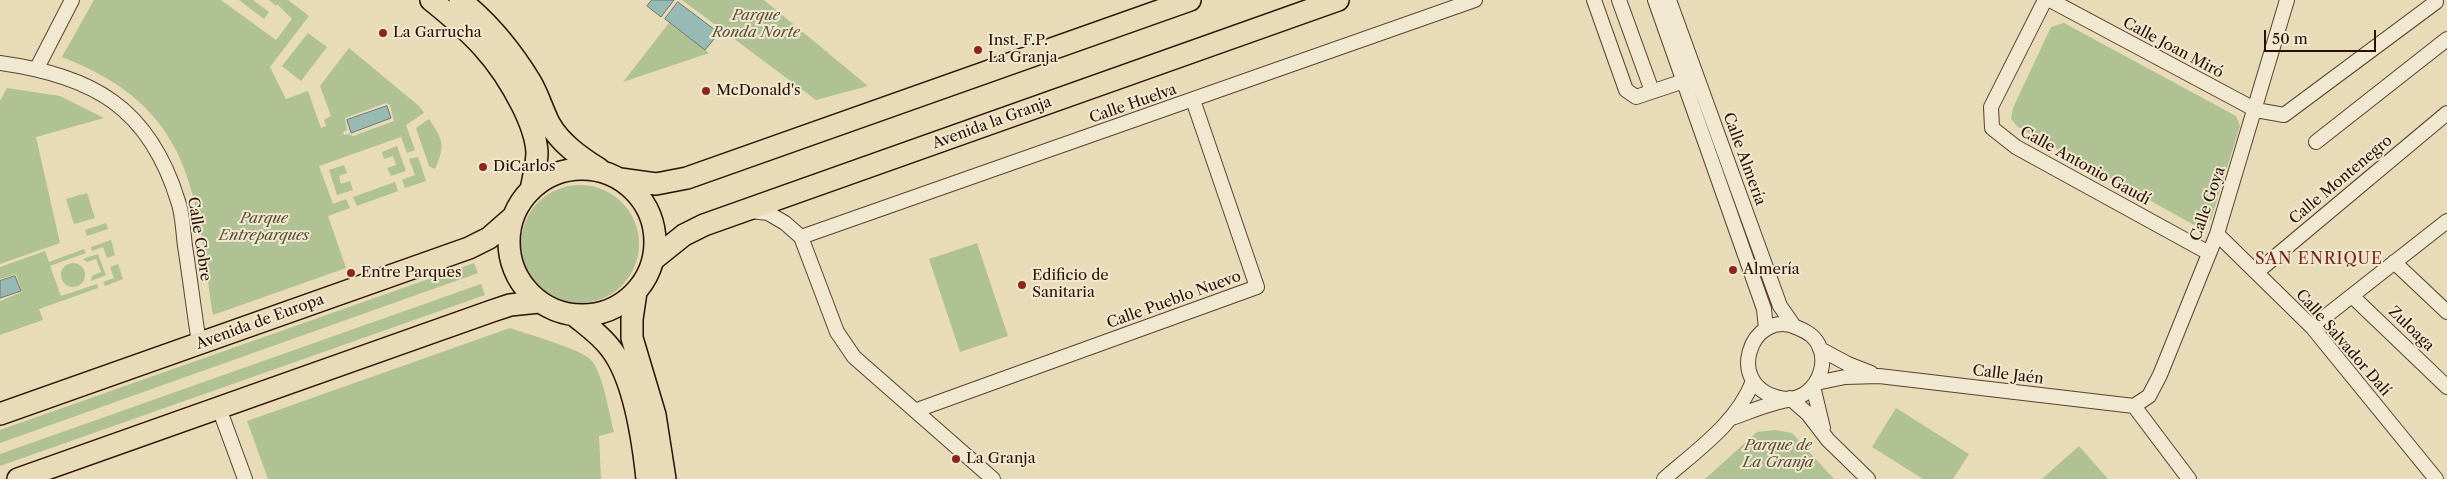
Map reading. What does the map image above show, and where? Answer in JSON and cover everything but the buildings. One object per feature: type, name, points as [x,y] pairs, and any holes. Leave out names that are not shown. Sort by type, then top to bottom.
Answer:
[{"type":"main road","points":[[431,0],[464,26],[488,51],[508,77],[530,121],[537,151],[531,190]]},
{"type":"main road","points":[[460,0],[487,24],[510,52],[531,83],[550,124],[576,155],[611,175],[656,184],[687,178],[1190,0]]},
{"type":"main road","name":"Avenida la Granja","points":[[654,259],[684,235],[704,225],[1338,0]]},
{"type":"main road","name":"Avenida de Europa","points":[[582,168],[611,175],[640,198],[653,222],[656,241],[654,259],[647,277],[636,292],[623,303],[608,311],[591,315],[560,312],[539,302],[525,288],[512,261],[509,239],[513,217],[520,202],[546,178],[563,171],[582,168]]},
{"type":"main road","name":"Avenida de Europa","points":[[0,414],[469,248],[489,238],[513,217]]},
{"type":"main road","points":[[636,292],[632,319],[632,338],[655,415],[665,479]]},
{"type":"main road","points":[[18,479],[492,311],[510,306],[539,302]]},
{"type":"main road","points":[[574,314],[611,349],[622,370],[640,430],[647,479]]},
{"type":"street","points":[[37,68],[72,0]]},
{"type":"street","points":[[1594,0],[1626,90],[1636,97],[1684,81]]},
{"type":"street","points":[[1619,0],[1652,91]]},
{"type":"street","name":"Calle Almería","points":[[1655,0],[1764,309],[1766,329]]},
{"type":"street","name":"Calle Almería","points":[[1669,0],[1780,306],[1794,326]]},
{"type":"street","name":"Calle Antonio Gaudí","points":[[2045,0],[1992,107],[1992,128],[2016,147],[2209,253]]},
{"type":"street","name":"Calle Joan Miró","points":[[2050,0],[2256,110],[2284,115],[2436,2]]},
{"type":"street","name":"Calle Goya","points":[[2134,406],[2149,396],[2160,375],[2217,234],[2256,110],[2287,0]]},
{"type":"street","name":"Calle Huelva","points":[[801,237],[1473,1]]},
{"type":"street","points":[[2316,142],[2447,40]]},
{"type":"street","name":"Calle Cobre","points":[[0,63],[37,68],[88,86],[116,102],[139,123],[160,153],[179,202],[199,344]]},
{"type":"street","name":"Calle Pueblo Nuevo","points":[[917,410],[1257,287],[1193,100]]},
{"type":"street","name":"Calle Montenegro","points":[[2256,272],[2447,113]]},
{"type":"street","points":[[746,210],[768,213],[785,223],[801,237],[837,332],[854,358],[917,410],[993,479]]},
{"type":"street","points":[[2312,327],[2447,220]]},
{"type":"street","name":"Calle Salvador Dalí","points":[[2217,234],[2312,327],[2436,479]]},
{"type":"street","points":[[2394,262],[2447,312]]},
{"type":"street","name":"Zuloaga","points":[[2352,296],[2447,386]]},
{"type":"street","points":[[1794,326],[1775,325],[1758,335],[1750,348],[1747,361],[1753,381],[1762,392],[1773,398],[1788,399],[1808,414],[1828,440],[1868,479]]},
{"type":"street","name":"Calle Jaén","points":[[1794,326],[1808,332],[1820,349],[1848,364],[1879,376]]},
{"type":"street","points":[[1820,349],[1822,366],[1815,384],[1818,411],[1828,440]]},
{"type":"street","name":"Calle Jaén","points":[[1732,418],[1801,396],[1815,384],[1845,377],[1879,376],[2134,406]]},
{"type":"street","name":"Calle Jaén","points":[[1664,479],[1732,418],[1748,394],[1753,381]]},
{"type":"street","points":[[2134,406],[2189,479]]},
{"type":"street","points":[[220,408],[245,479]]},
{"type":"green space","name":"Parque Entreparques","points":[[94,0],[221,0],[276,40],[292,19],[277,4],[276,6],[269,0],[288,0],[309,16],[270,67],[286,99],[308,91],[321,128],[326,126],[324,120],[331,116],[320,86],[349,48],[419,106],[424,113],[406,125],[415,150],[407,153],[401,137],[319,166],[333,204],[346,199],[350,208],[328,216],[346,268],[213,315],[200,230],[192,193],[180,159],[163,129],[139,102],[106,78],[62,57]],"holes":[[[386,103],[390,105],[394,121],[353,136],[344,135],[343,132],[347,130],[345,118]]]},
{"type":"green space","points":[[239,0],[253,0],[269,12],[264,19]]},
{"type":"green space","name":"Parque Ronda Norte","points":[[682,0],[764,0],[868,86],[816,100]]},
{"type":"green space","points":[[669,23],[709,53],[623,82]]},
{"type":"green space","points":[[2064,23],[2236,116],[2240,126],[2211,219],[2203,225],[2194,225],[2018,127],[2011,119],[2013,108],[2051,27]]},
{"type":"green space","points":[[308,33],[327,47],[301,81],[282,66]]},
{"type":"green space","points":[[7,88],[60,96],[104,118],[36,137],[60,243],[0,264],[0,101]]},
{"type":"green space","points":[[429,119],[440,138],[442,148],[435,169],[429,166],[416,128]]},
{"type":"green space","points":[[397,146],[406,171],[391,176],[387,168],[396,165],[393,156],[384,159],[382,152]]},
{"type":"green space","points":[[418,157],[426,181],[405,188],[402,180],[415,175],[409,159]]},
{"type":"green space","points":[[344,165],[347,173],[339,176],[341,184],[350,181],[353,190],[337,195],[329,170]]},
{"type":"green space","points":[[395,182],[398,191],[357,206],[353,197]]},
{"type":"green space","points":[[580,185],[603,189],[622,202],[635,221],[639,244],[635,267],[622,286],[603,299],[580,303],[557,299],[538,286],[525,267],[521,244],[525,221],[538,202],[557,189]]},
{"type":"green space","points":[[87,193],[95,218],[74,224],[66,199]]},
{"type":"green space","points":[[106,223],[108,229],[87,236],[85,230]]},
{"type":"green space","points":[[111,240],[115,255],[107,258],[103,247],[92,251],[91,247]]},
{"type":"green space","points":[[977,243],[1008,336],[960,352],[929,259]]},
{"type":"green space","points":[[84,249],[86,253],[50,266],[61,296],[97,284],[98,288],[39,309],[43,320],[0,335],[0,301],[22,292],[16,274],[0,279],[0,267],[45,251],[49,262]]},
{"type":"green space","points":[[98,254],[106,275],[91,281],[92,276],[101,272],[96,259],[87,262],[83,259]]},
{"type":"green space","points":[[73,263],[81,267],[85,275],[81,283],[73,287],[65,283],[61,275],[65,267]]},
{"type":"green space","points":[[474,263],[478,273],[0,443],[0,430]]},
{"type":"green space","points":[[118,264],[123,279],[105,286],[103,282],[114,278],[110,267]]},
{"type":"green space","points":[[481,284],[485,295],[0,466],[0,454]]},
{"type":"green space","points":[[510,328],[576,351],[590,359],[595,365],[605,393],[614,432],[599,436],[601,479],[268,479],[247,421]]},
{"type":"green space","points":[[1896,408],[1969,454],[1953,479],[1923,479],[1872,447]]},
{"type":"green space","name":"Parque de La Granja","points":[[1775,430],[1792,433],[1834,479],[1705,479],[1757,432]]},
{"type":"green space","points":[[2079,446],[2108,479],[2042,479]]},
{"type":"water","points":[[652,0],[674,0],[661,17],[647,6]]},
{"type":"water","points":[[678,2],[719,33],[705,50],[665,19]]},
{"type":"water","points":[[387,106],[391,118],[351,133],[347,120]]},
{"type":"water","points":[[15,276],[21,291],[0,298],[0,281]]},
{"type":"place","name":"La Garrucha","points":[[383,33]]},
{"type":"place","name":"Inst. F.P. La Granja","points":[[978,50]]},
{"type":"place","name":"McDonald's","points":[[706,91]]},
{"type":"place","name":"DiCarlos","points":[[483,167]]},
{"type":"place","name":"Almería","points":[[1733,270]]},
{"type":"place","name":"Entre Parques","points":[[351,273]]},
{"type":"place","name":"Edificio de Sanitaria","points":[[1022,285]]},
{"type":"place","name":"La Granja","points":[[956,459]]},
{"type":"district","name":"SAN ENRIQUE","points":[[2319,259]]}]
